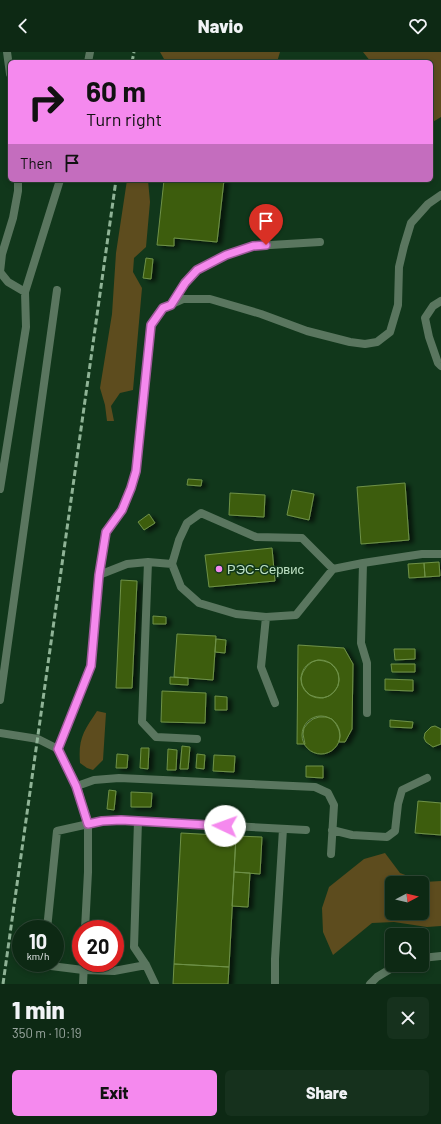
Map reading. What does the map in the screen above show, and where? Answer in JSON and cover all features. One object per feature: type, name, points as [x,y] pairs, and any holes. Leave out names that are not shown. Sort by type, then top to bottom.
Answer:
[{"type":"street","points":[[18,182],[18,191],[13,218],[2,254],[0,272],[8,282],[25,292]]},
{"type":"street","points":[[0,489],[26,327],[25,292],[59,182]]},
{"type":"street","points":[[58,749],[91,666],[99,575],[106,532],[122,510],[136,471],[151,325],[163,308],[183,299],[210,299],[261,314],[308,331],[350,342],[365,344],[377,342],[390,332],[398,305],[399,267],[411,223],[428,204],[441,195]]},
{"type":"street","points":[[171,305],[185,283],[197,270],[226,255],[253,246],[320,242]]},
{"type":"street","points":[[0,700],[56,290]]},
{"type":"street","points":[[441,301],[433,306],[426,318],[429,337],[438,363],[441,366]]},
{"type":"street","points":[[333,569],[302,538],[256,537],[201,513],[187,523],[179,540],[172,564],[181,587],[199,603],[236,614],[266,617],[296,615],[333,569],[363,562],[422,554],[441,554]]},
{"type":"street","points":[[99,575],[127,564],[148,562],[172,564]]},
{"type":"street","points":[[148,562],[142,722],[156,737],[197,739]]},
{"type":"street","points":[[363,562],[361,643],[367,664],[368,713]]},
{"type":"street","points":[[266,617],[261,667],[275,703]]},
{"type":"street","points":[[0,733],[38,740],[58,749],[76,786],[88,824],[88,872],[85,920]]},
{"type":"street","points":[[76,786],[94,780],[119,778],[315,787],[328,793],[334,805],[331,854]]},
{"type":"street","points":[[332,830],[352,834],[387,837],[395,831],[398,804],[402,790],[427,778]]},
{"type":"street","points":[[48,920],[57,831],[102,821],[138,821],[306,830]]},
{"type":"street","points":[[138,821],[134,947],[146,965],[155,984]]},
{"type":"street","points":[[275,984],[275,959],[283,829]]},
{"type":"street","points":[[429,957],[441,956]]},
{"type":"street","points":[[124,969],[146,965]]},
{"type":"street","points":[[83,972],[83,984]]},
{"type":"street","points":[[370,984],[386,972]]},
{"type":"shaded area","points":[[160,52],[280,52],[278,60],[161,60],[164,59]]},
{"type":"shaded area","points":[[363,52],[441,52],[441,117],[433,122],[433,60],[369,60]]},
{"type":"shaded area","points":[[127,182],[148,182],[150,202],[146,247],[134,258],[133,272],[142,288],[133,390],[120,393],[111,406],[114,421],[107,421],[105,405],[100,388],[112,314],[116,253]]},
{"type":"shaded area","points":[[97,711],[106,713],[103,760],[93,770],[80,763],[80,747],[85,730]]},
{"type":"shaded area","points":[[385,853],[400,873],[408,876],[385,876],[385,920],[429,920],[429,882],[441,881],[441,926],[427,927],[394,922],[372,923],[333,955],[323,932],[322,908],[329,887],[364,859]]},
{"type":"building","points":[[164,182],[224,182],[217,242],[174,238],[174,246],[157,245]]},
{"type":"building","points":[[146,258],[153,259],[151,279],[143,278]]},
{"type":"building","points":[[188,479],[202,480],[201,486],[187,485]]},
{"type":"building","points":[[405,483],[409,540],[361,544],[357,487]]},
{"type":"building","points":[[292,490],[314,494],[309,520],[287,515]]},
{"type":"building","points":[[230,493],[265,495],[264,517],[229,515]]},
{"type":"building","points":[[149,514],[155,523],[144,530],[138,522]]},
{"type":"building","points":[[272,548],[275,581],[209,587],[205,555]]},
{"type":"building","points":[[439,562],[440,576],[425,577],[424,563]]},
{"type":"building","points":[[424,563],[425,577],[409,578],[408,564]]},
{"type":"building","points":[[121,580],[137,581],[132,688],[116,688]]},
{"type":"building","points":[[153,616],[166,617],[166,624],[153,624]]},
{"type":"building","points":[[177,634],[216,636],[213,680],[174,677]]},
{"type":"building","points":[[216,639],[226,640],[225,653],[215,652]]},
{"type":"building","points":[[298,645],[344,648],[353,664],[352,729],[345,742],[339,742],[339,730],[332,719],[319,717],[313,719],[304,728],[303,734],[305,744],[297,744]],"holes":[[[318,660],[330,663],[335,668],[338,673],[339,680],[338,686],[334,692],[323,698],[310,695],[302,685],[301,678],[307,666],[312,662]]]},
{"type":"building","points":[[394,649],[415,649],[415,659],[395,660]]},
{"type":"building","points":[[320,660],[333,666],[339,679],[333,692],[320,698],[307,692],[301,679],[307,666]]},
{"type":"building","points":[[391,664],[415,664],[415,672],[392,672]]},
{"type":"building","points":[[170,677],[188,678],[188,685],[170,684]]},
{"type":"building","points":[[385,679],[413,680],[413,691],[385,690]]},
{"type":"building","points":[[162,691],[206,693],[205,723],[161,722]]},
{"type":"building","points":[[215,696],[227,697],[227,710],[215,710]]},
{"type":"building","points":[[321,716],[334,722],[340,735],[334,748],[321,754],[308,748],[302,735],[308,722]]},
{"type":"building","points":[[390,720],[413,722],[412,728],[390,727]]},
{"type":"building","points":[[435,726],[441,729],[441,744],[433,747],[426,742],[424,738],[425,733],[431,727]]},
{"type":"building","points":[[182,746],[190,747],[188,769],[180,769]]},
{"type":"building","points":[[141,748],[149,748],[148,769],[140,768]]},
{"type":"building","points":[[168,749],[177,750],[176,770],[167,770]]},
{"type":"building","points":[[117,754],[128,755],[127,768],[116,768]]},
{"type":"building","points":[[197,754],[205,755],[204,769],[196,768]]},
{"type":"building","points":[[214,755],[235,756],[234,772],[213,771]]},
{"type":"building","points":[[306,766],[323,766],[323,778],[306,777]]},
{"type":"building","points":[[109,790],[116,791],[114,810],[107,809]]},
{"type":"building","points":[[131,792],[152,793],[151,807],[131,807]]},
{"type":"building","points":[[418,801],[441,803],[441,835],[415,833]]},
{"type":"building","points":[[181,833],[236,836],[229,967],[174,964]]},
{"type":"building","points":[[236,836],[262,837],[260,874],[234,872]]},
{"type":"building","points":[[234,872],[250,873],[248,907],[232,906]]},
{"type":"building","points":[[174,964],[229,967],[228,984],[173,984]]},
{"type":"railway","points":[[132,60],[134,52]]},
{"type":"railway","points":[[3,984],[116,182]]},
{"type":"place","name":"РЭС-Сервис","points":[[219,569]]},
{"type":"route","points":[[225,826],[121,820],[102,821],[88,824],[76,786],[58,749],[91,666],[99,575],[106,532],[122,510],[136,471],[151,325],[163,308],[171,305],[185,283],[197,270],[226,255],[253,246],[266,245]]}]
